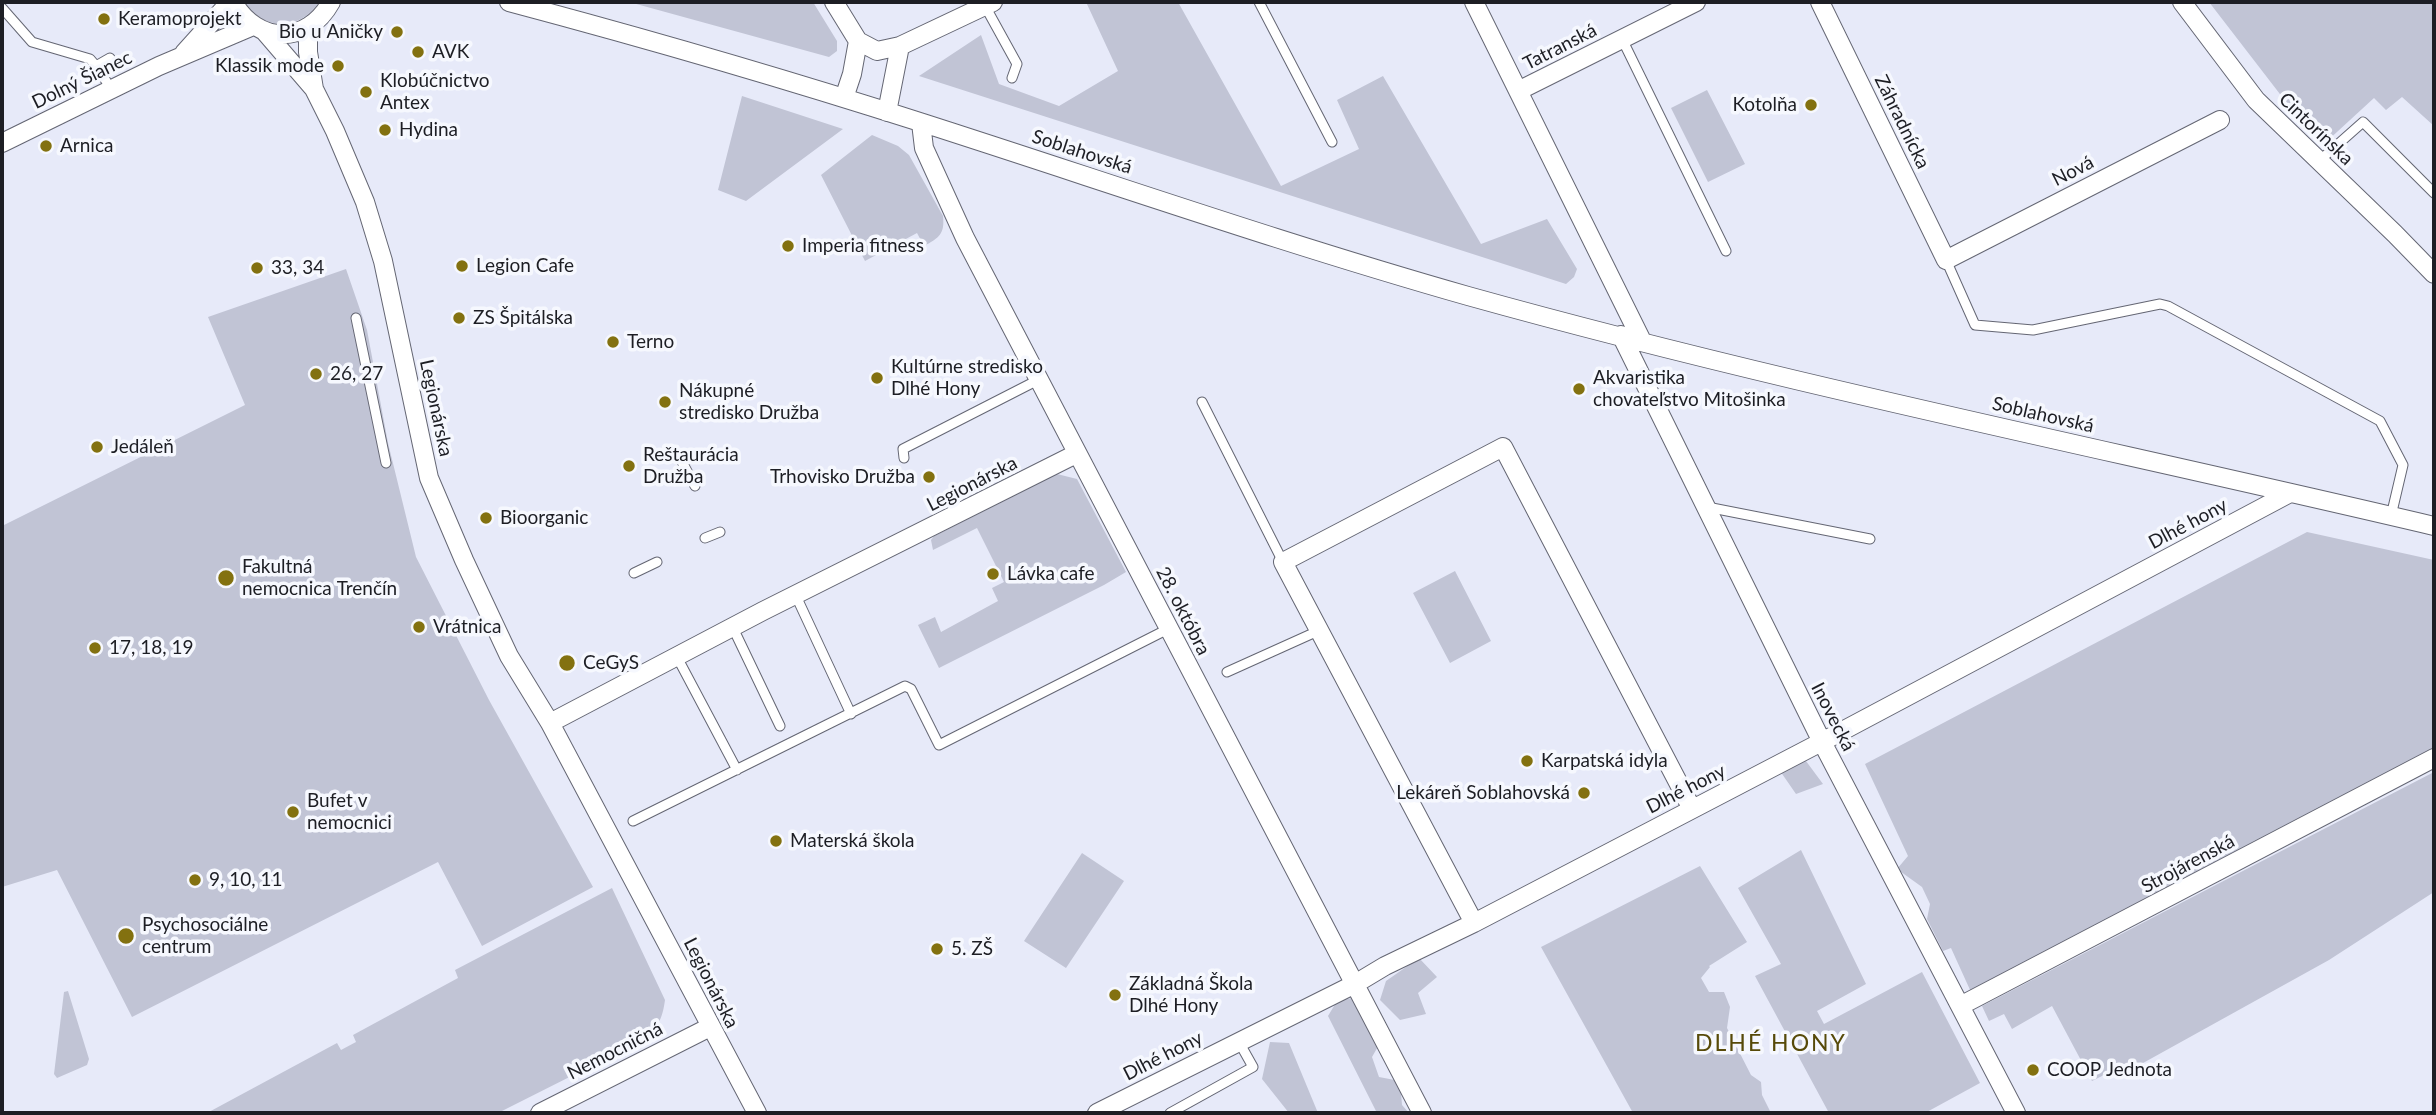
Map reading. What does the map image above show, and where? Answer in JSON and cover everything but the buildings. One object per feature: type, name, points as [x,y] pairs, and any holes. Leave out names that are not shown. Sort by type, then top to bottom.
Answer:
[{"type":"street","name":"Legionárska","points":[[232,2],[241,15],[259,29],[314,89],[335,131],[365,202],[383,261],[429,478],[464,560],[509,656],[550,723],[757,1113]]},
{"type":"street","name":"Dolný Šianec","points":[[182,56],[232,2]]},
{"type":"street","points":[[259,29],[287,34],[308,28],[324,16],[331,2]]},
{"type":"street","name":"Soblahovská","points":[[509,2],[844,98],[1286,240],[1467,295],[1903,405],[2434,526]]},
{"type":"street","points":[[834,2],[858,41],[877,51],[900,46],[989,4]]},
{"type":"street","points":[[1474,2],[1643,341]]},
{"type":"street","name":"Tatranská","points":[[1518,91],[1696,2]]},
{"type":"street","name":"Záhradnícka","points":[[1820,2],[1946,260]]},
{"type":"street","name":"Cintorínska","points":[[2182,2],[2256,100],[2434,275]]},
{"type":"street","name":"Legionárska","points":[[308,28],[308,51],[314,89]]},
{"type":"street","name":"Dolný Šianec","points":[[2,143],[182,56],[259,29]]},
{"type":"street","points":[[844,98],[858,41]]},
{"type":"street","points":[[887,112],[900,46]]},
{"type":"street","name":"Nová","points":[[1946,260],[2220,120]]},
{"type":"street","name":"28. októbra","points":[[921,122],[924,148],[965,239],[1422,1113]]},
{"type":"street","name":"Inovecká","points":[[1620,335],[1822,742],[2017,1113]]},
{"type":"street","points":[[1474,923],[1283,562],[1503,447],[1692,809]]},
{"type":"street","name":"Legionárska","points":[[550,723],[1076,454]]},
{"type":"street","name":"Dlhé hony","points":[[1097,1113],[1474,923],[1822,742],[2290,493]]},
{"type":"street","name":"Strojárenská","points":[[1960,1006],[2434,758]]},
{"type":"street","name":"Nemocničná","points":[[540,1113],[710,1027]]},
{"type":"lane","points":[[1259,2],[1332,142]]},
{"type":"lane","points":[[989,4],[1017,64],[1012,78]]},
{"type":"lane","points":[[2,8],[32,42],[90,59],[112,90]]},
{"type":"lane","points":[[1622,39],[1726,251]]},
{"type":"lane","points":[[96,66],[110,58]]},
{"type":"lane","points":[[2319,162],[2363,122],[2434,192]]},
{"type":"lane","points":[[1946,260],[1975,325],[2033,330],[2160,304],[2380,421],[2403,465],[2391,516]]},
{"type":"lane","points":[[356,318],[386,463]]},
{"type":"lane","points":[[904,458],[903,449],[1038,380]]},
{"type":"lane","points":[[1202,402],[1283,562]]},
{"type":"lane","points":[[681,460],[695,486]]},
{"type":"lane","points":[[1704,506],[1870,539]]},
{"type":"lane","points":[[705,538],[720,531]]},
{"type":"lane","points":[[634,573],[657,562]]},
{"type":"lane","points":[[796,596],[851,714]]},
{"type":"lane","points":[[733,628],[780,726]]},
{"type":"lane","points":[[633,821],[905,687],[911,689],[939,746],[1168,629]]},
{"type":"lane","points":[[1227,672],[1318,631]]},
{"type":"lane","points":[[677,657],[737,770]]},
{"type":"lane","points":[[1170,1113],[1253,1068],[1239,1042]]},
{"type":"shaded area","points":[[244,2],[319,2],[302,18],[281,24],[261,18]]},
{"type":"shaded area","points":[[629,2],[813,2],[837,41],[837,51],[829,57]]},
{"type":"shaded area","points":[[1086,2],[1178,2],[1281,186],[1359,149],[1337,100],[1383,76],[1481,244],[1547,219],[1577,269],[1574,277],[1566,284],[919,76],[981,35],[999,84],[1059,106],[1118,71]]},
{"type":"shaded area","points":[[2209,2],[2434,2],[2434,126],[2402,97],[2386,110],[2374,98],[2325,143],[2293,111]]},
{"type":"shaded area","points":[[1707,90],[1745,164],[1708,182],[1671,108]]},
{"type":"shaded area","points":[[742,96],[843,129],[746,201],[718,190]]},
{"type":"shaded area","points":[[872,135],[898,146],[909,155],[943,216],[943,227],[940,235],[924,246],[917,233],[865,261],[821,175]]},
{"type":"shaded area","points":[[346,269],[367,330],[388,443],[416,557],[489,700],[593,887],[482,946],[438,862],[132,1017],[57,870],[2,887],[2,526],[245,405],[208,317]]},
{"type":"shaded area","points":[[1057,474],[1077,479],[1126,572],[939,668],[918,625],[935,617],[941,632],[998,601],[992,588],[1004,582],[977,528],[933,550],[931,540],[934,536]]},
{"type":"shaded area","points":[[2307,532],[2434,560],[2434,752],[1971,992],[1951,948],[1943,951],[1927,919],[1930,904],[1922,887],[1897,869],[1908,856],[1865,764]]},
{"type":"shaded area","points":[[1455,571],[1491,641],[1450,663],[1413,593]]},
{"type":"shaded area","points":[[1803,757],[1823,784],[1796,794],[1778,768]]},
{"type":"shaded area","points":[[2434,772],[2434,892],[2329,960],[2116,1078],[2112,1071],[2092,1081],[2052,1006],[2012,1029],[2004,1014],[1989,1021],[1982,1006]]},
{"type":"shaded area","points":[[1801,850],[1866,984],[1817,1011],[1824,1024],[1922,972],[1980,1083],[1925,1113],[1829,1113],[1755,976],[1781,964],[1738,888]]},
{"type":"shaded area","points":[[1082,853],[1124,881],[1066,968],[1024,941]]},
{"type":"shaded area","points":[[1700,866],[1747,942],[1709,966],[1701,978],[1709,992],[1724,992],[1730,1007],[1727,1028],[1751,1075],[1761,1082],[1762,1095],[1771,1113],[1633,1113],[1541,947]]},
{"type":"shaded area","points":[[612,888],[665,1000],[658,1023],[641,1041],[498,1113],[207,1113],[337,1043],[341,1050],[356,1042],[353,1035],[458,978],[455,970]]},
{"type":"shaded area","points":[[1419,958],[1437,977],[1418,993],[1426,1014],[1400,1020],[1380,1000],[1386,981]]},
{"type":"shaded area","points":[[68,991],[89,1059],[87,1065],[57,1078],[54,1074],[64,992]]},
{"type":"shaded area","points":[[1357,997],[1380,1043],[1372,1057],[1379,1077],[1400,1081],[1402,1105],[1409,1113],[1377,1113],[1328,1016],[1337,1001]]},
{"type":"shaded area","points":[[1270,1042],[1289,1043],[1318,1113],[1289,1113],[1262,1079]]},
{"type":"place","name":"Keramoprojekt","points":[[104,19]]},
{"type":"place","name":"Bio u Aničky","points":[[397,32]]},
{"type":"place","name":"AVK","points":[[418,52]]},
{"type":"place","name":"Klassik mode","points":[[338,66]]},
{"type":"place","name":"Klobúčnictvo Antex","points":[[366,92]]},
{"type":"place","name":"Kotolňa","points":[[1811,105]]},
{"type":"place","name":"Hydina","points":[[385,130]]},
{"type":"place","name":"Arnica","points":[[46,146]]},
{"type":"place","name":"Imperia fitness","points":[[788,246]]},
{"type":"place","name":"Legion Cafe","points":[[462,266]]},
{"type":"place","name":"33, 34","points":[[257,268]]},
{"type":"place","name":"ZS Špitálska","points":[[459,318]]},
{"type":"place","name":"Terno","points":[[613,342]]},
{"type":"place","name":"26, 27","points":[[316,374]]},
{"type":"place","name":"Kultúrne stredisko Dlhé Hony","points":[[877,378]]},
{"type":"place","name":"Akvaristika chovateľstvo Mitošinka","points":[[1579,389]]},
{"type":"place","name":"Nákupné stredisko Družba","points":[[665,402]]},
{"type":"place","name":"Jedáleň","points":[[97,447]]},
{"type":"place","name":"Reštaurácia Družba","points":[[629,466]]},
{"type":"place","name":"Trhovisko Družba","points":[[929,477]]},
{"type":"place","name":"Bioorganic","points":[[486,518]]},
{"type":"place","name":"Lávka cafe","points":[[993,574]]},
{"type":"place","name":"Fakultná nemocnica Trenčín","points":[[226,578]]},
{"type":"place","name":"Vrátnica","points":[[419,627]]},
{"type":"place","name":"17, 18, 19","points":[[95,648]]},
{"type":"place","name":"CeGyS","points":[[567,663]]},
{"type":"place","name":"Karpatská idyla","points":[[1527,761]]},
{"type":"place","name":"Lekáreň Soblahovská","points":[[1584,793]]},
{"type":"place","name":"Bufet v nemocnici","points":[[293,812]]},
{"type":"place","name":"Materská škola","points":[[776,841]]},
{"type":"place","name":"9, 10, 11","points":[[195,880]]},
{"type":"place","name":"Psychosociálne centrum","points":[[126,936]]},
{"type":"place","name":"5. ZŠ","points":[[937,949]]},
{"type":"place","name":"Základná Škola Dlhé Hony","points":[[1115,995]]},
{"type":"place","name":"COOP Jednota","points":[[2033,1070]]},
{"type":"district","name":"DLHÉ HONY","points":[[1771,1044]]}]
